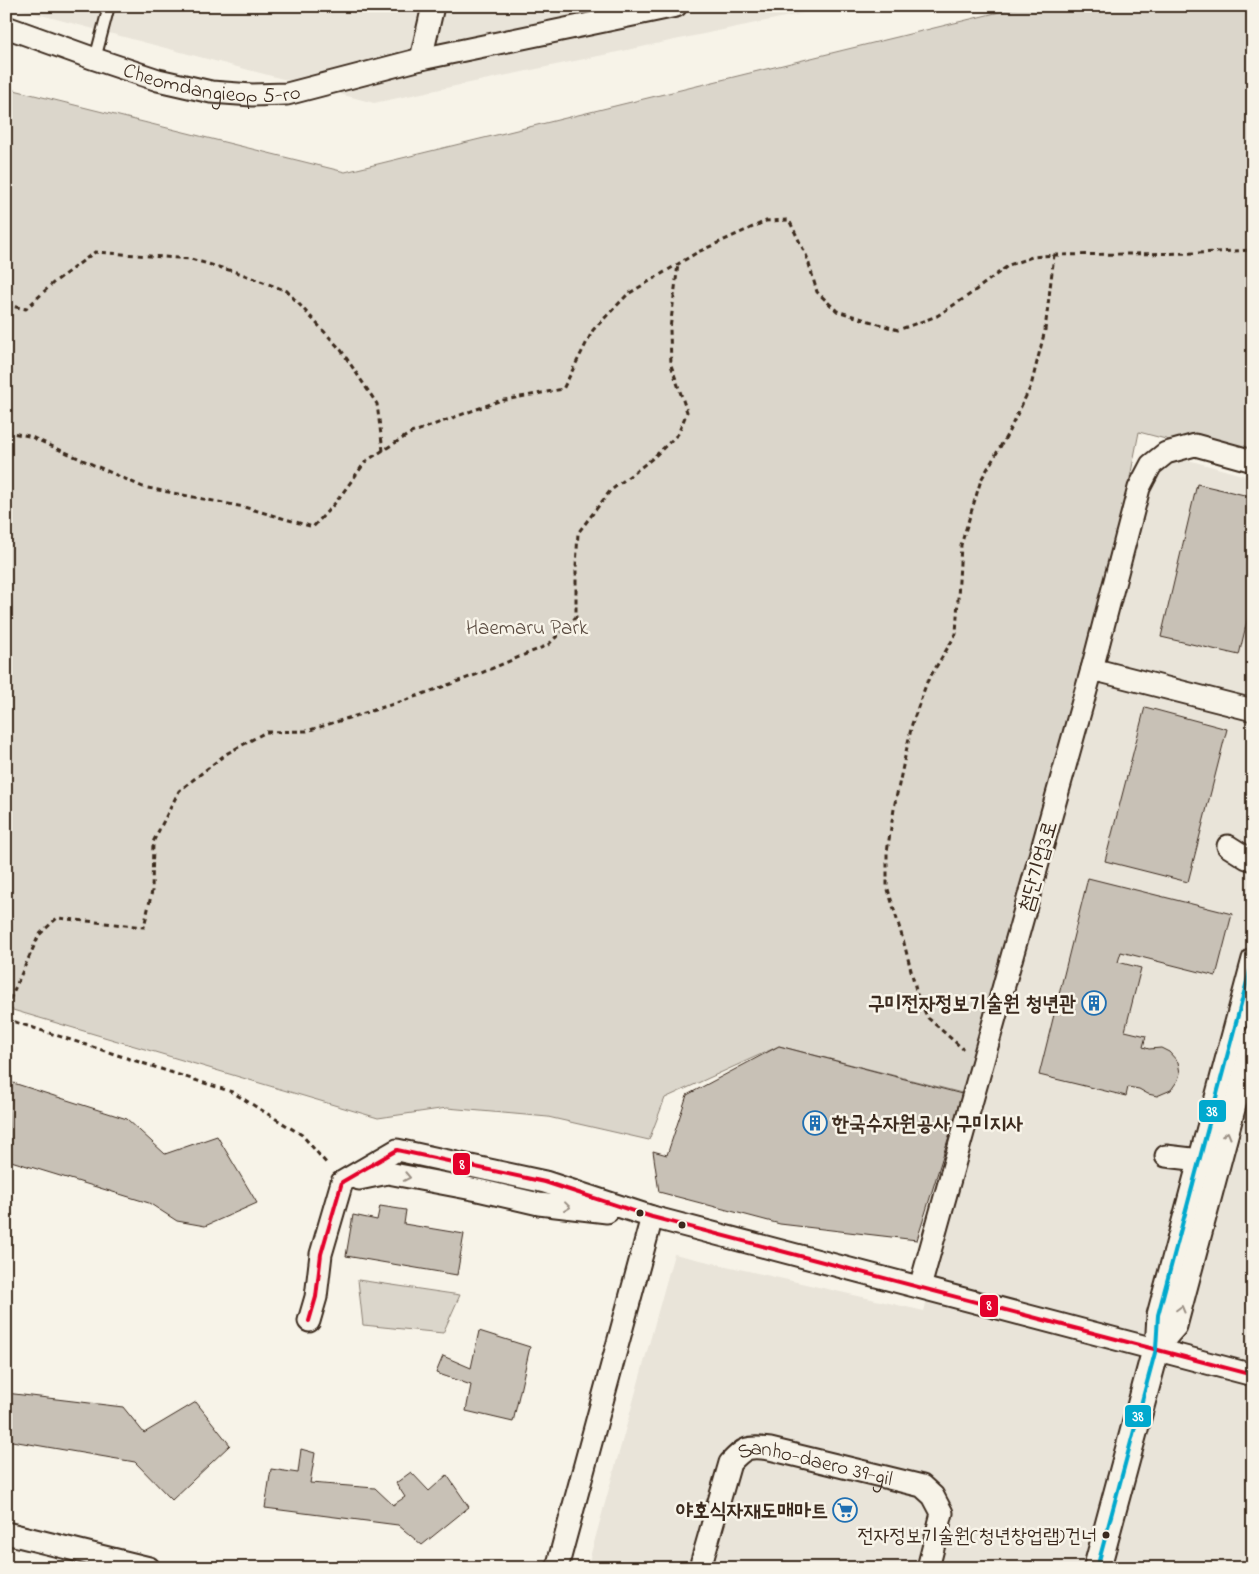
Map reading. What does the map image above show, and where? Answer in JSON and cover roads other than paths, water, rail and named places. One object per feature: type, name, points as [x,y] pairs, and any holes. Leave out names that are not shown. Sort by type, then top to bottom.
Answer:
[{"type":"street","points":[[421,59],[433,6]]},
{"type":"street","name":"Cheomdangieop 5-ro","points":[[6,27],[158,80],[211,92],[252,95],[287,94],[421,59],[676,6]]},
{"type":"street","name":"첨단기업3로","points":[[920,1287],[1092,669],[1139,488],[1151,465],[1166,453],[1195,446],[1253,461]]},
{"type":"street","points":[[1092,669],[1253,710]]},
{"type":"street","points":[[1228,846],[1253,860]]},
{"type":"street","points":[[1210,1162],[1253,959]]},
{"type":"street","points":[[1097,1568],[1156,1349],[1158,1315],[1253,1038]]},
{"type":"street","points":[[309,1321],[316,1296],[321,1254],[342,1182],[397,1150],[545,1182],[652,1217],[1253,1374]]},
{"type":"street","points":[[1166,1156],[1210,1162]]},
{"type":"street","points":[[342,1182],[388,1173],[539,1204],[652,1217]]},
{"type":"street","points":[[539,1204],[545,1182]]},
{"type":"street","points":[[556,1568],[652,1217]]},
{"type":"street","name":"Sanho-daero 39-gil","points":[[700,1568],[730,1463],[740,1452],[752,1446],[922,1486],[933,1496],[942,1513],[928,1568]]},
{"type":"street","points":[[6,1533],[149,1568]]},
{"type":"lane","points":[[95,59],[109,6]]},
{"type":"place","name":"구미전자정보기술원 청년관","points":[[1094,1003]]},
{"type":"place","name":"한국수자원공사 구미지사","points":[[815,1123]]},
{"type":"place","name":"야호식자재도매마트","points":[[845,1510]]},
{"type":"place","name":"전자정보기술원(청년창업랩)건너","points":[[1106,1535]]},
{"type":"park label","name":"Haemaru Park","points":[[527,627]]}]
